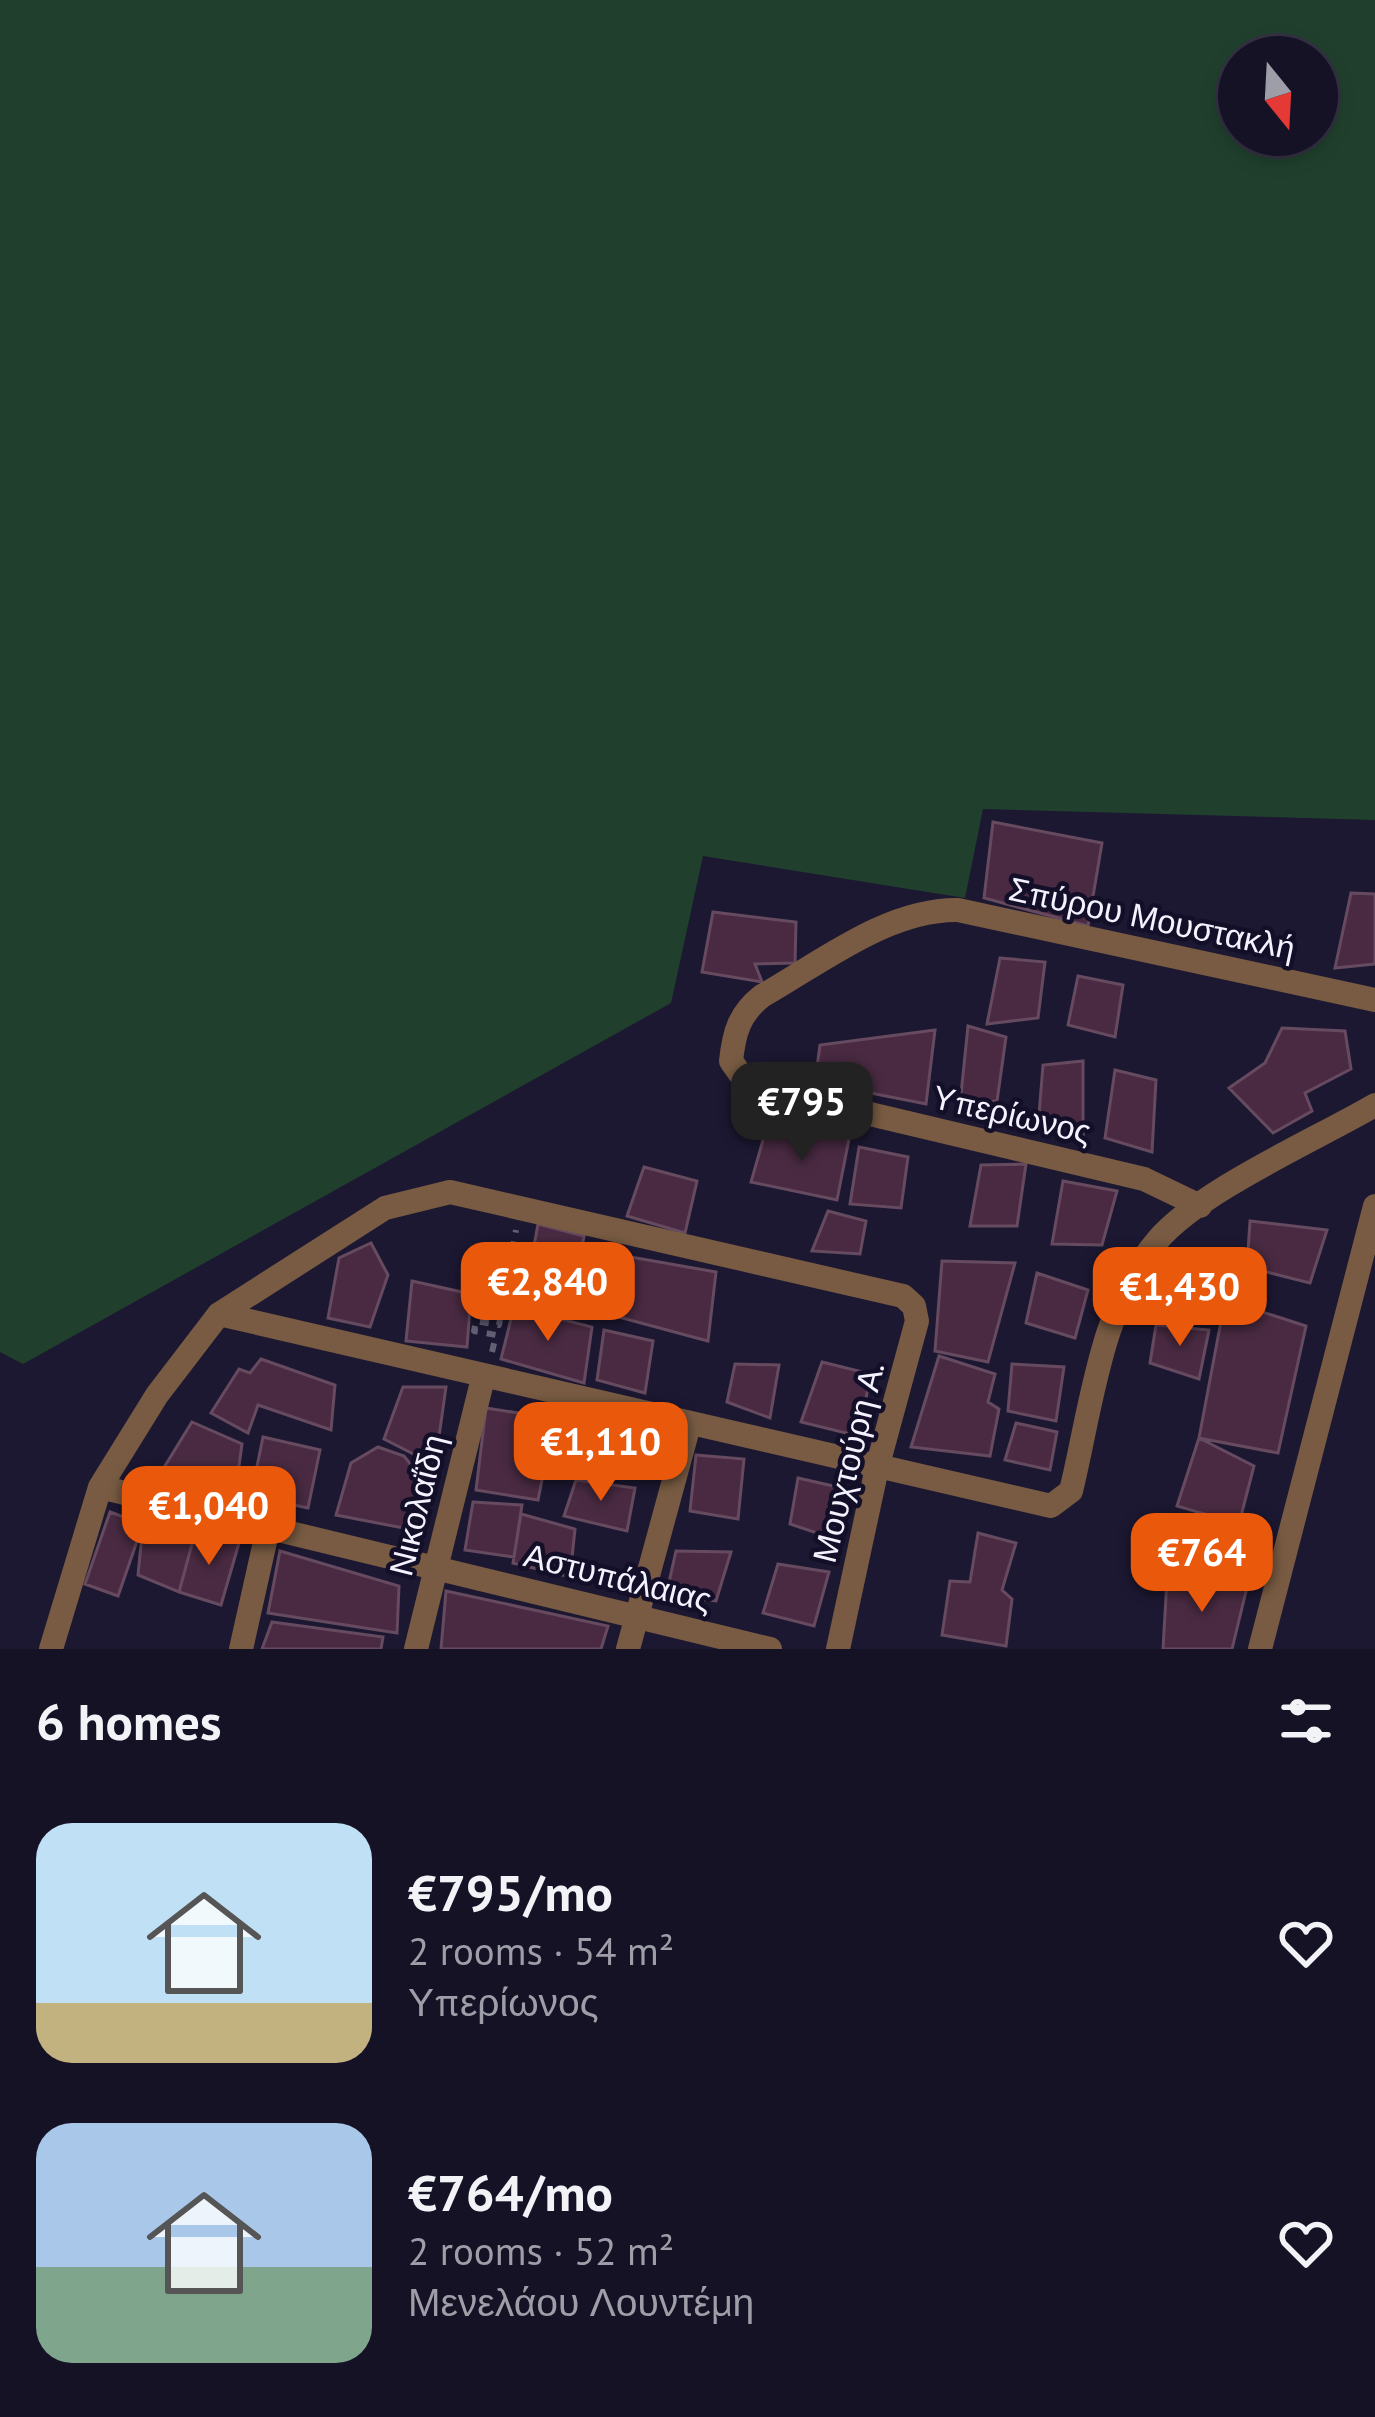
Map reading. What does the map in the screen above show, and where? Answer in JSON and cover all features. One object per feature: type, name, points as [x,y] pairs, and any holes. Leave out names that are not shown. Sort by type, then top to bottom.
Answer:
[{"type":"street","name":"Σπύρου Μουστακλή","points":[[737,1077],[731,1061],[734,1033],[746,1008],[915,913],[958,910],[1375,1000]]},
{"type":"street","name":"Υπερίωνος","points":[[737,1077],[760,1088],[1144,1179],[1200,1206]]},
{"type":"street","points":[[219,1314],[1043,1506],[1059,1504],[1071,1491],[1114,1318],[1137,1268],[1159,1238],[1200,1206],[1375,1105]]},
{"type":"street","points":[[51,1649],[100,1487],[158,1396],[219,1314],[385,1208],[450,1192],[520,1208]]},
{"type":"street","points":[[1260,1649],[1375,1206]]},
{"type":"street","name":"Μουχτούρη Α.","points":[[520,1208],[903,1297],[914,1306],[917,1321],[877,1468],[838,1649]]},
{"type":"street","name":"Νικολαΐδη","points":[[416,1649],[475,1376]]},
{"type":"street","points":[[628,1649],[689,1425]]},
{"type":"street","name":"Αστυπάλαιας","points":[[100,1487],[269,1524],[770,1649]]},
{"type":"street","points":[[242,1649],[269,1524]]},
{"type":"path","points":[[475,1376],[472,1348],[494,1353],[496,1335],[474,1331],[476,1321],[499,1324],[508,1272],[485,1268],[488,1247],[512,1252],[520,1208]]},
{"type":"green space","points":[[0,0],[1375,0],[1375,820],[983,809],[965,898],[703,856],[671,1003],[23,1364],[0,1352]]},
{"type":"building","points":[[993,822],[1102,843],[1088,926],[984,898]]},
{"type":"building","points":[[1351,893],[1375,894],[1375,964],[1335,968]]},
{"type":"building","points":[[713,912],[796,922],[795,963],[755,964],[762,982],[702,972]]},
{"type":"building","points":[[1000,958],[1045,962],[1038,1018],[987,1024]]},
{"type":"building","points":[[1078,976],[1123,985],[1115,1037],[1068,1025]]},
{"type":"building","points":[[968,1026],[1006,1037],[997,1101],[960,1104]]},
{"type":"building","points":[[1282,1028],[1345,1031],[1351,1069],[1305,1093],[1312,1111],[1273,1133],[1229,1088],[1265,1063]]},
{"type":"building","points":[[935,1030],[926,1104],[815,1082],[820,1045]]},
{"type":"building","points":[[1083,1061],[1083,1136],[1038,1127],[1043,1065]]},
{"type":"building","points":[[1115,1070],[1156,1080],[1152,1152],[1105,1138]]},
{"type":"building","points":[[765,1133],[849,1139],[837,1200],[751,1182]]},
{"type":"building","points":[[859,1147],[908,1157],[901,1208],[850,1204]]},
{"type":"building","points":[[1026,1164],[1017,1226],[970,1226],[981,1165]]},
{"type":"building","points":[[644,1167],[697,1181],[685,1233],[627,1216]]},
{"type":"building","points":[[1063,1181],[1117,1191],[1102,1245],[1052,1244]]},
{"type":"building","points":[[828,1211],[866,1221],[860,1254],[812,1251]]},
{"type":"building","points":[[1250,1221],[1327,1230],[1310,1283],[1247,1267]]},
{"type":"building","points":[[538,1224],[584,1236],[571,1312],[524,1301]]},
{"type":"building","points":[[371,1243],[388,1275],[370,1327],[328,1318],[339,1258]]},
{"type":"building","points":[[625,1256],[716,1272],[708,1341],[611,1315]]},
{"type":"building","points":[[942,1261],[1015,1263],[988,1362],[935,1351]]},
{"type":"building","points":[[1037,1273],[1088,1290],[1075,1338],[1026,1323]]},
{"type":"building","points":[[412,1281],[471,1294],[467,1347],[406,1341]]},
{"type":"building","points":[[1225,1300],[1306,1326],[1278,1453],[1199,1438]]},
{"type":"building","points":[[514,1307],[592,1327],[584,1383],[501,1359]]},
{"type":"building","points":[[1156,1325],[1209,1330],[1199,1379],[1150,1363]]},
{"type":"building","points":[[604,1330],[653,1341],[645,1393],[597,1380]]},
{"type":"building","points":[[939,1356],[995,1374],[988,1402],[999,1409],[990,1456],[911,1447]]},
{"type":"building","points":[[261,1359],[335,1385],[331,1430],[258,1405],[248,1433],[211,1413],[239,1369],[250,1373]]},
{"type":"building","points":[[822,1362],[871,1374],[858,1436],[801,1422]]},
{"type":"building","points":[[735,1364],[779,1365],[770,1418],[727,1402]]},
{"type":"building","points":[[1012,1364],[1064,1367],[1056,1421],[1008,1411]]},
{"type":"building","points":[[403,1387],[446,1387],[435,1465],[384,1439]]},
{"type":"building","points":[[486,1408],[597,1425],[593,1482],[545,1465],[538,1500],[476,1490]]},
{"type":"building","points":[[192,1422],[242,1444],[236,1488],[160,1474]]},
{"type":"building","points":[[1016,1423],[1057,1432],[1050,1470],[1005,1460]]},
{"type":"building","points":[[263,1437],[320,1450],[308,1508],[251,1496]]},
{"type":"building","points":[[1199,1438],[1254,1466],[1239,1524],[1177,1506]]},
{"type":"building","points":[[378,1447],[404,1456],[431,1490],[419,1531],[336,1515],[351,1463]]},
{"type":"building","points":[[696,1455],[744,1459],[738,1519],[690,1511]]},
{"type":"building","points":[[798,1478],[842,1488],[832,1538],[790,1524]]},
{"type":"building","points":[[576,1480],[635,1488],[627,1531],[564,1516]]},
{"type":"building","points":[[473,1502],[522,1505],[514,1557],[465,1550]]},
{"type":"building","points":[[110,1512],[143,1524],[118,1596],[85,1584]]},
{"type":"building","points":[[521,1514],[575,1529],[570,1577],[513,1563]]},
{"type":"building","points":[[143,1524],[195,1533],[179,1592],[138,1575]]},
{"type":"building","points":[[195,1533],[239,1543],[221,1605],[179,1592]]},
{"type":"building","points":[[978,1533],[1016,1543],[1002,1590],[1012,1599],[1006,1646],[942,1635],[950,1581],[970,1582]]},
{"type":"building","points":[[280,1551],[399,1586],[397,1633],[268,1613]]},
{"type":"building","points":[[676,1551],[731,1552],[716,1601],[666,1596]]},
{"type":"building","points":[[778,1564],[829,1572],[814,1626],[763,1613]]},
{"type":"building","points":[[1167,1579],[1247,1587],[1232,1649],[1163,1649]]},
{"type":"building","points":[[446,1591],[608,1626],[601,1649],[441,1649]]},
{"type":"building","points":[[272,1622],[383,1637],[381,1649],[262,1649]]}]
